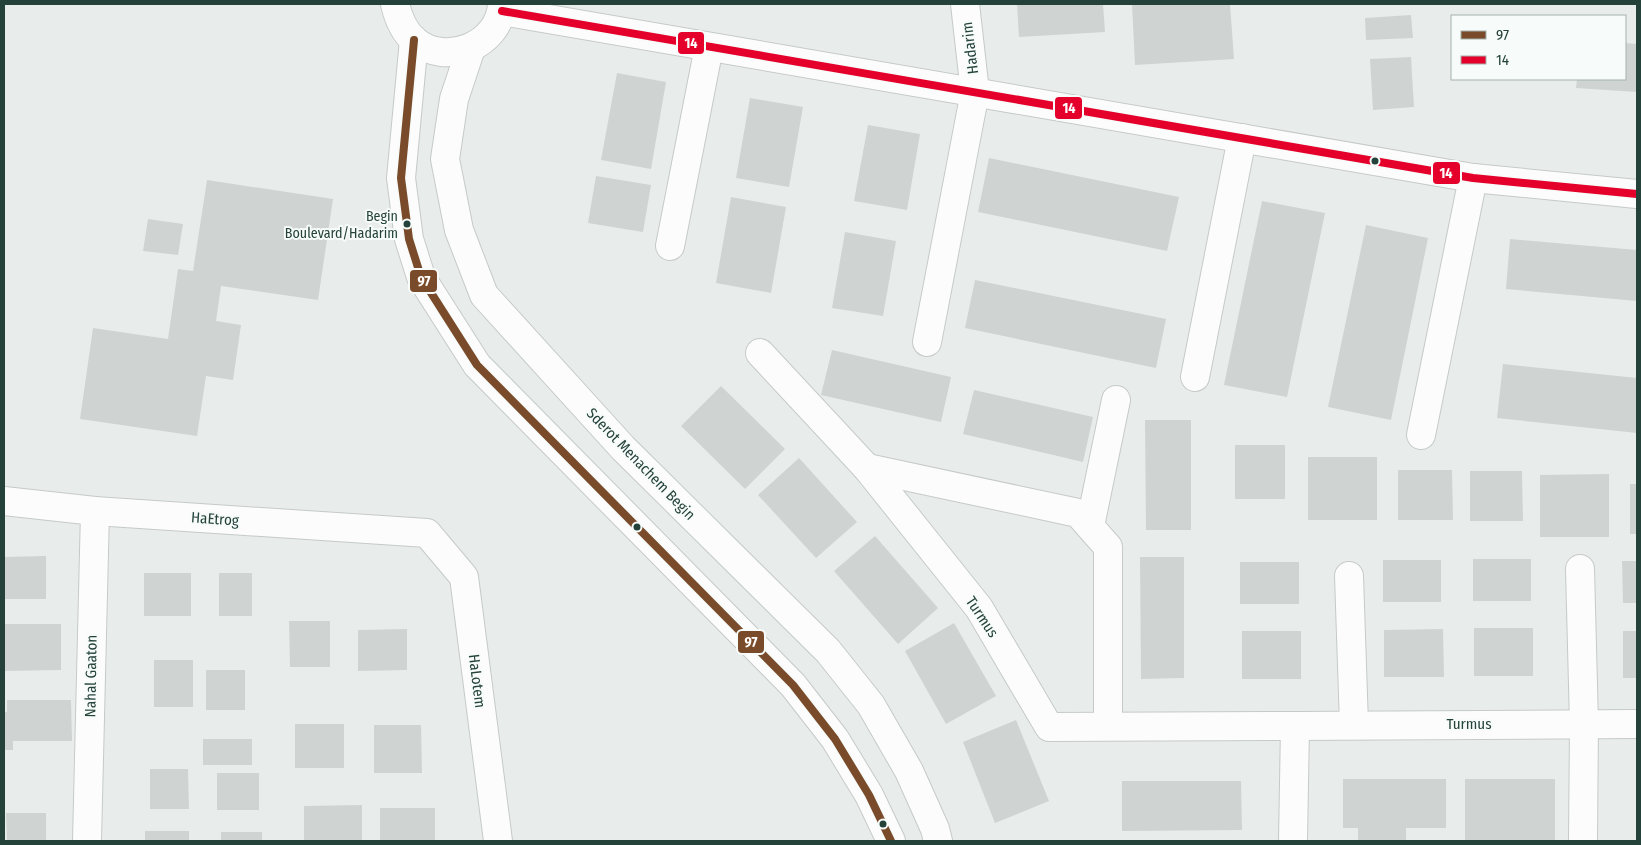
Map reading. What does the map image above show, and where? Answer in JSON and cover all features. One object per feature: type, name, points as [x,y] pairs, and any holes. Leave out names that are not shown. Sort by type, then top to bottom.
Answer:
[{"type":"street","points":[[395,4],[398,18],[414,40],[431,50],[449,53],[471,48],[486,38],[498,23],[502,7]]},
{"type":"street","name":"Hadarim","points":[[965,4],[975,92]]},
{"type":"street","name":"Hadarim","points":[[502,7],[709,47],[1473,178],[1637,194]]},
{"type":"street","points":[[414,40],[401,178],[409,239],[421,277],[477,365],[793,685],[835,739],[869,795],[891,841]]},
{"type":"street","points":[[670,246],[709,47]]},
{"type":"street","name":"Sderot Menachem Begin","points":[[471,48],[454,99],[445,159],[459,230],[484,295],[623,448],[828,651],[871,705],[909,772],[935,829],[938,841]]},
{"type":"street","points":[[927,342],[975,92]]},
{"type":"street","points":[[1195,377],[1242,138]]},
{"type":"street","points":[[1422,435],[1473,178]]},
{"type":"street","name":"Turmus","points":[[760,353],[867,468],[979,608],[1049,727],[1637,724]]},
{"type":"street","points":[[1090,526],[1116,400]]},
{"type":"street","points":[[867,468],[1078,513],[1108,547],[1108,726]]},
{"type":"street","name":"HaEtrog","points":[[4,501],[95,511],[427,533]]},
{"type":"street","name":"Nahal Gaaton","points":[[87,841],[95,511]]},
{"type":"street","name":"HaLotem","points":[[427,533],[464,577],[498,841]]},
{"type":"street","points":[[1580,569],[1584,724],[1583,841]]},
{"type":"street","points":[[1349,576],[1354,725]]},
{"type":"street","points":[[1293,841],[1295,726]]},
{"type":"building","points":[[1017,4],[1103,4],[1105,32],[1019,37]]},
{"type":"building","points":[[1132,4],[1230,4],[1234,59],[1135,65]]},
{"type":"building","points":[[1411,15],[1413,38],[1366,40],[1365,18]]},
{"type":"building","points":[[1626,43],[1637,44],[1637,92],[1576,88],[1577,80],[1626,80]]},
{"type":"building","points":[[1411,57],[1414,107],[1373,110],[1370,59]]},
{"type":"building","points":[[617,73],[666,82],[651,169],[601,160]]},
{"type":"building","points":[[750,98],[803,107],[789,187],[736,178]]},
{"type":"building","points":[[868,125],[920,134],[907,210],[854,201]]},
{"type":"building","points":[[989,158],[1179,197],[1167,251],[978,212]]},
{"type":"building","points":[[596,176],[651,185],[643,232],[588,223]]},
{"type":"building","points":[[207,180],[333,199],[318,300],[221,286],[216,321],[241,325],[233,380],[206,376],[197,436],[80,419],[93,328],[168,339],[178,269],[193,271]]},
{"type":"building","points":[[731,197],[786,207],[771,293],[716,283]]},
{"type":"building","points":[[1262,201],[1325,213],[1287,397],[1224,385]]},
{"type":"building","points":[[148,219],[183,224],[178,255],[143,251]]},
{"type":"building","points":[[1366,225],[1428,238],[1391,420],[1328,407]]},
{"type":"building","points":[[845,232],[896,241],[883,316],[832,308]]},
{"type":"building","points":[[1510,239],[1637,250],[1637,301],[1506,289]]},
{"type":"building","points":[[975,280],[1166,319],[1156,368],[965,328]]},
{"type":"building","points":[[832,350],[951,377],[941,422],[821,395]]},
{"type":"building","points":[[1503,364],[1637,378],[1637,433],[1497,418]]},
{"type":"building","points":[[721,386],[785,449],[745,489],[681,426]]},
{"type":"building","points":[[974,390],[1093,417],[1083,462],[963,434]]},
{"type":"building","points":[[1145,420],[1191,420],[1191,530],[1146,530]]},
{"type":"building","points":[[1235,445],[1285,445],[1285,499],[1235,499]]},
{"type":"building","points":[[1308,457],[1377,457],[1377,520],[1308,520]]},
{"type":"building","points":[[799,458],[857,522],[816,558],[758,495]]},
{"type":"building","points":[[1398,470],[1452,470],[1453,520],[1398,520]]},
{"type":"building","points":[[1470,471],[1522,471],[1523,521],[1470,521]]},
{"type":"building","points":[[1609,474],[1609,537],[1540,537],[1540,475]]},
{"type":"building","points":[[1630,484],[1637,484],[1637,534],[1630,534]]},
{"type":"building","points":[[875,536],[938,608],[898,644],[834,571]]},
{"type":"building","points":[[46,556],[46,599],[4,599],[4,557]]},
{"type":"building","points":[[1140,557],[1184,557],[1184,678],[1141,679]]},
{"type":"building","points":[[1473,559],[1531,559],[1531,601],[1473,601]]},
{"type":"building","points":[[1383,560],[1441,560],[1441,602],[1383,602]]},
{"type":"building","points":[[1622,561],[1637,561],[1637,603],[1623,603]]},
{"type":"building","points":[[1240,562],[1299,562],[1299,604],[1240,604]]},
{"type":"building","points":[[144,573],[191,573],[191,616],[144,616]]},
{"type":"building","points":[[219,573],[252,573],[252,616],[219,616]]},
{"type":"building","points":[[289,621],[330,621],[330,667],[290,667]]},
{"type":"building","points":[[954,623],[996,696],[946,724],[905,651]]},
{"type":"building","points":[[4,624],[61,624],[61,670],[4,671]]},
{"type":"building","points":[[1474,628],[1533,628],[1533,676],[1474,676]]},
{"type":"building","points":[[407,629],[407,670],[358,671],[358,630]]},
{"type":"building","points":[[1443,629],[1444,677],[1384,677],[1384,630]]},
{"type":"building","points":[[1242,631],[1301,631],[1301,679],[1242,679]]},
{"type":"building","points":[[1623,631],[1637,631],[1637,678],[1623,678]]},
{"type":"building","points":[[154,660],[193,660],[193,707],[154,707]]},
{"type":"building","points":[[206,670],[245,670],[245,710],[206,710]]},
{"type":"building","points":[[7,700],[71,700],[72,741],[13,741],[13,750],[4,750],[4,712],[7,712]]},
{"type":"building","points":[[1016,720],[1049,801],[995,823],[963,742]]},
{"type":"building","points":[[295,724],[344,724],[344,768],[295,768]]},
{"type":"building","points":[[374,725],[421,725],[422,773],[374,773]]},
{"type":"building","points":[[203,739],[252,739],[252,765],[203,765]]},
{"type":"building","points":[[150,769],[188,769],[189,809],[150,809]]},
{"type":"building","points":[[217,773],[259,773],[259,810],[217,810]]},
{"type":"building","points":[[1343,779],[1446,779],[1446,828],[1406,828],[1406,841],[1358,841],[1358,828],[1343,828]]},
{"type":"building","points":[[1465,779],[1555,779],[1555,841],[1465,841]]},
{"type":"building","points":[[1122,781],[1241,781],[1242,830],[1122,831]]},
{"type":"building","points":[[362,805],[362,841],[304,841],[304,806]]},
{"type":"building","points":[[380,808],[435,808],[435,841],[380,841]]},
{"type":"building","points":[[6,813],[46,813],[46,841],[7,841]]},
{"type":"building","points":[[145,831],[189,831],[189,841],[145,841]]},
{"type":"building","points":[[221,832],[262,832],[262,841],[221,841]]},
{"type":"transit line","name":"14","points":[[502,11],[1473,178],[1637,194]]},
{"type":"transit line","name":"97","points":[[414,40],[401,178],[409,239],[421,277],[477,365],[793,685],[835,739],[869,795],[891,841]]},
{"type":"place","name":"Begin Boulevard/Hadarim","points":[[407,224]]}]
